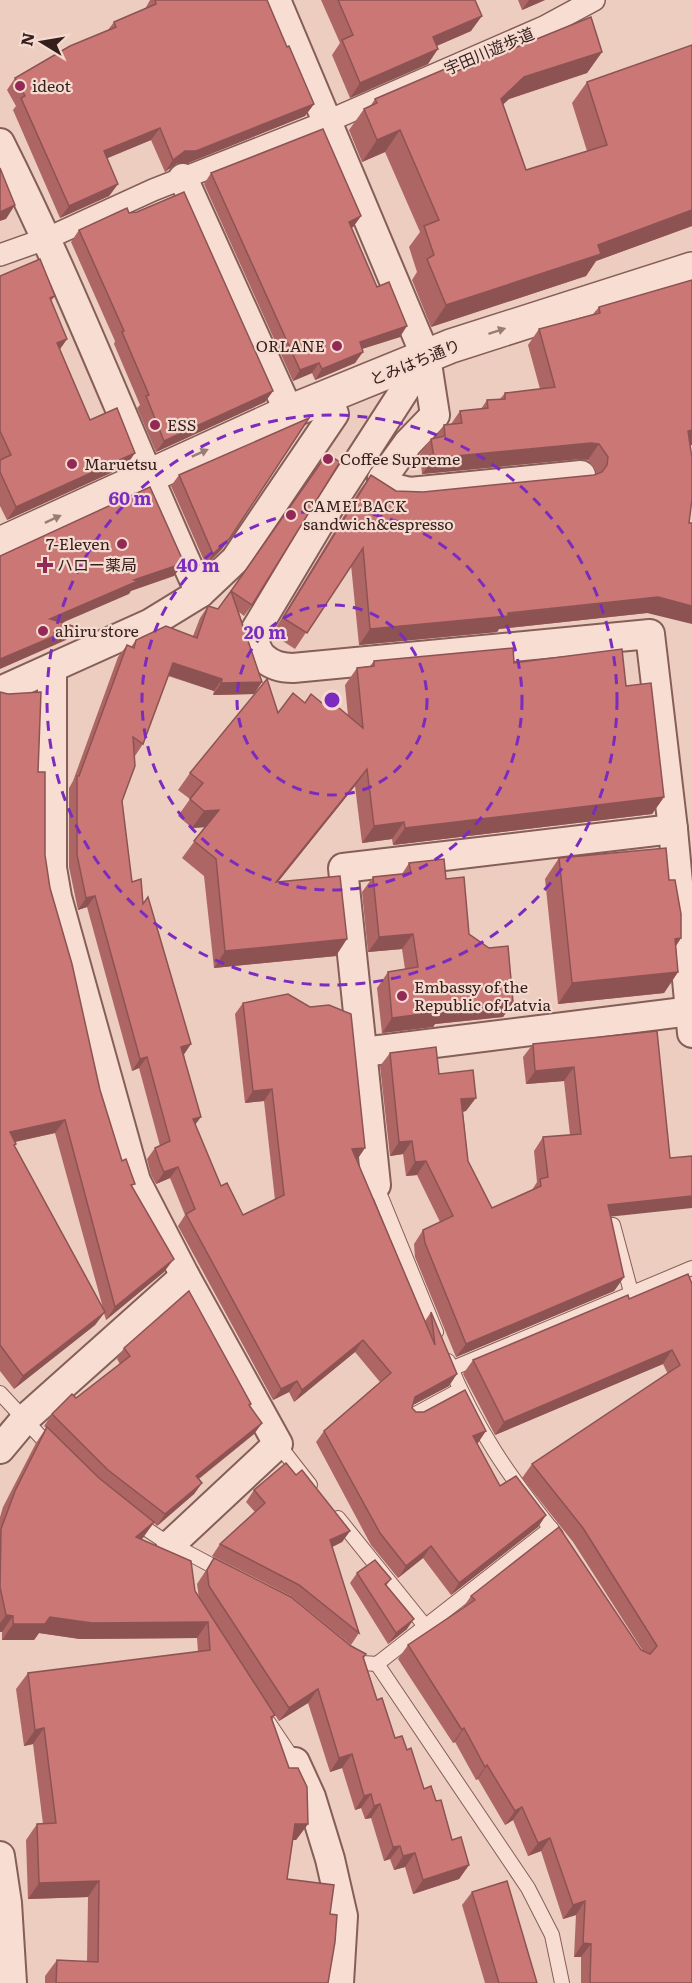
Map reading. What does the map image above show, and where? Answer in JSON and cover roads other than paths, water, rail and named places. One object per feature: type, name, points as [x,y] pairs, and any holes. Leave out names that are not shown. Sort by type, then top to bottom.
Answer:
[{"type":"street","points":[[276,0],[426,357],[435,414],[408,443],[382,479],[390,487],[410,492],[581,475]]},
{"type":"street","name":"宇田川遊歩道","points":[[0,255],[48,238],[183,178],[327,122],[544,27],[594,0]]},
{"type":"street","points":[[0,143],[48,238],[147,476],[201,593]]},
{"type":"street","points":[[183,178],[289,412]]},
{"type":"street","name":"とみはち通り","points":[[0,544],[289,412],[452,346],[639,283],[692,269]]},
{"type":"street","points":[[363,1052],[691,1019],[673,829],[650,634],[293,668],[277,668],[266,661],[256,647],[256,630],[326,512],[426,357]]},
{"type":"street","points":[[0,691],[151,623],[201,593],[236,560],[334,414],[328,398]]},
{"type":"street","points":[[52,668],[50,841],[57,897],[136,1181],[185,1276],[278,1444],[183,1554]]},
{"type":"street","points":[[376,1185],[343,868],[673,829]]},
{"type":"street","points":[[0,1449],[26,1418],[185,1276]]},
{"type":"street","points":[[295,1762],[310,1797],[327,1849],[343,1916],[339,1983]]},
{"type":"street","points":[[0,1856],[7,1903],[12,1983]]},
{"type":"lane","points":[[376,1185],[460,1390],[508,1474],[566,1547]]},
{"type":"lane","points":[[613,1225],[631,1292]]},
{"type":"lane","points":[[451,1369],[692,1268]]},
{"type":"lane","points":[[412,1416],[460,1390]]},
{"type":"lane","points":[[0,1393],[63,1459]]},
{"type":"lane","points":[[278,1444],[317,1493]]},
{"type":"lane","points":[[332,1511],[425,1626]]},
{"type":"lane","points":[[124,1514],[183,1554],[236,1578]]},
{"type":"lane","points":[[335,1643],[363,1663],[377,1664],[551,1528]]},
{"type":"lane","points":[[377,1664],[528,1888],[552,1935],[562,1983]]},
{"type":"lane","points":[[257,1706],[295,1762]]},
{"type":"place","name":"ideot","points":[[20,86]]},
{"type":"place","name":"ORLANE","points":[[337,346]]},
{"type":"place","name":"ESS","points":[[155,425]]},
{"type":"place","name":"Coffee Supreme","points":[[328,459]]},
{"type":"place","name":"Maruetsu","points":[[72,464]]},
{"type":"place","name":"CAMELBACK sandwich&espresso","points":[[291,515]]},
{"type":"place","name":"7-Eleven","points":[[122,544]]},
{"type":"place","name":"ハロー薬局","points":[[45,565]]},
{"type":"place","name":"ahiru store","points":[[43,631]]},
{"type":"place","name":"Embassy of the Republic of Latvia","points":[[402,996]]}]
